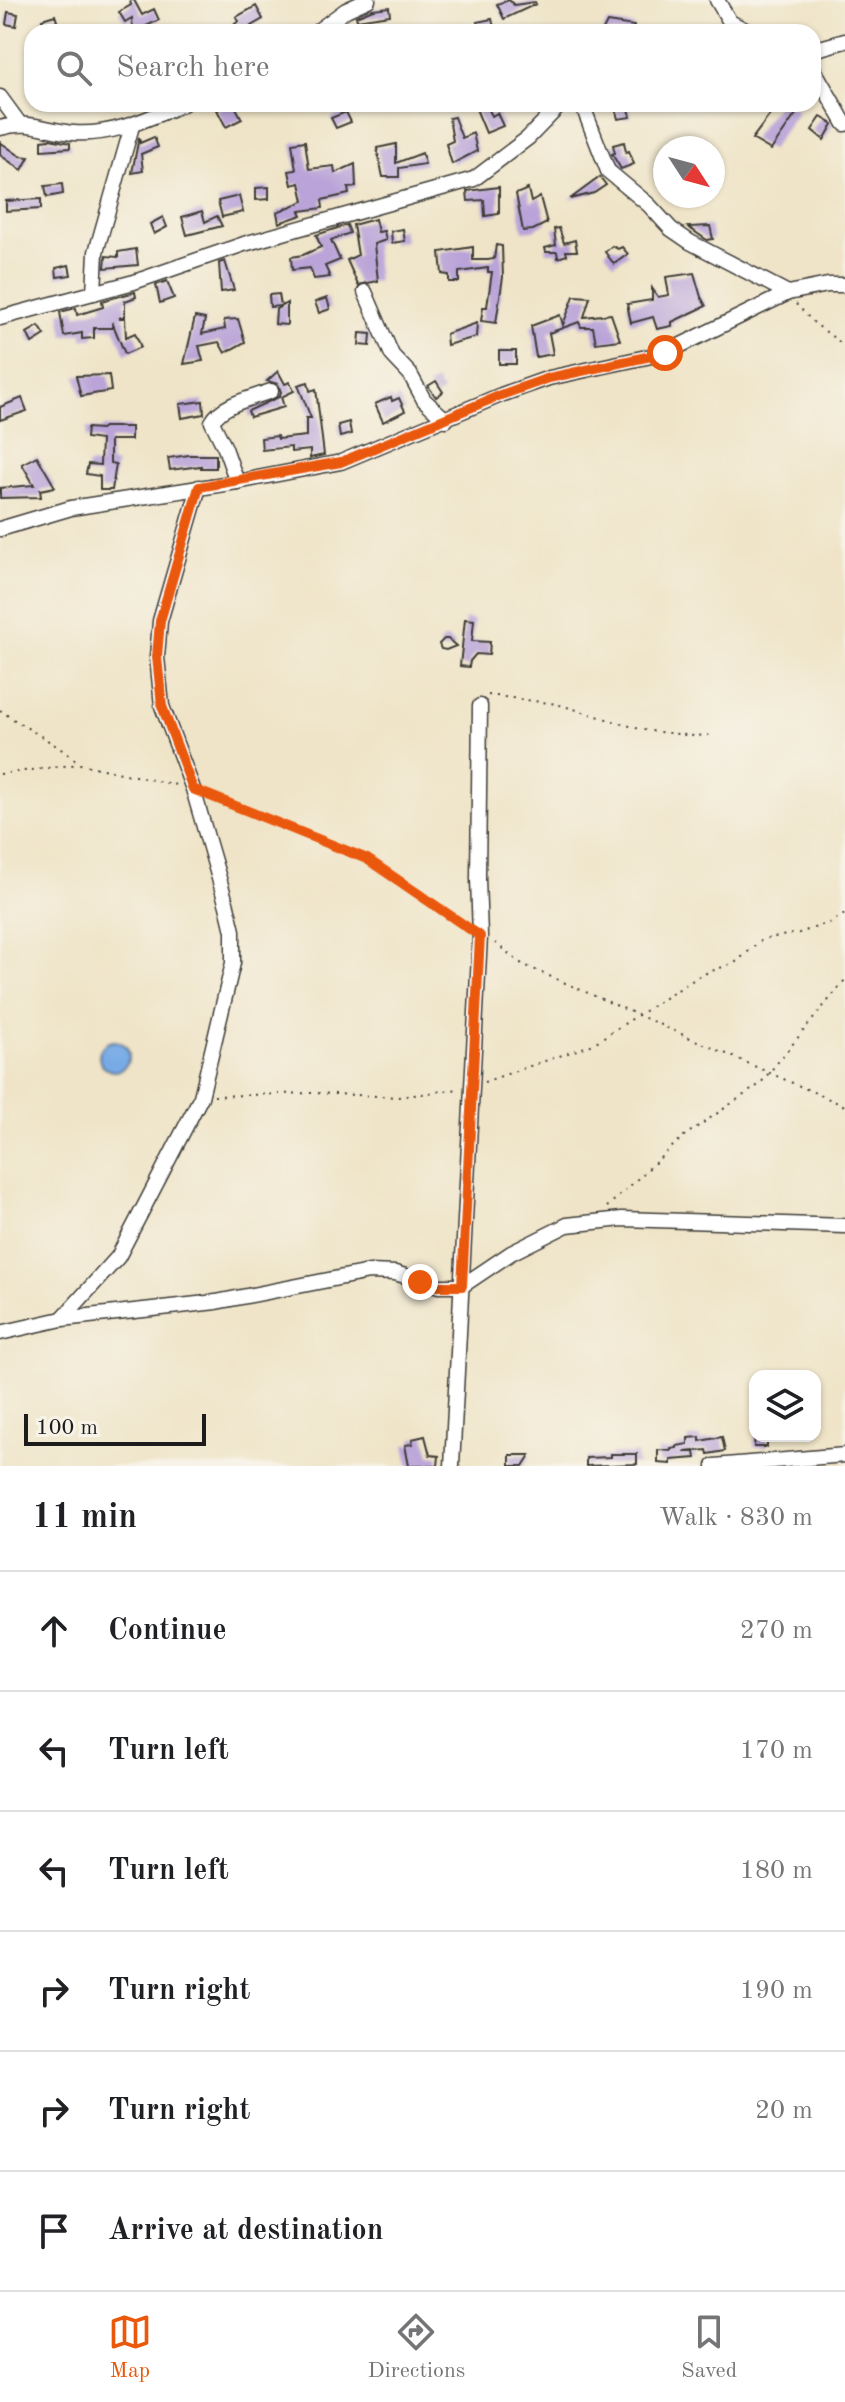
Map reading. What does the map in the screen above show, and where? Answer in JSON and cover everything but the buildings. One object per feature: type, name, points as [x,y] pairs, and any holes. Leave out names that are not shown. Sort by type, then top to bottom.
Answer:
[{"type":"street","points":[[327,24],[346,10],[368,0]]},
{"type":"street","points":[[717,0],[734,24]]},
{"type":"street","points":[[821,48],[845,41]]},
{"type":"street","points":[[821,82],[845,124]]},
{"type":"street","points":[[0,97],[19,123]]},
{"type":"street","points":[[0,128],[19,123],[72,133],[132,126],[164,112]]},
{"type":"street","points":[[0,318],[134,282],[244,244],[474,179],[528,138],[553,112]]},
{"type":"street","points":[[585,112],[608,171],[649,205],[671,229],[788,293]]},
{"type":"street","points":[[94,293],[96,252],[132,126]]},
{"type":"street","points":[[0,529],[71,508],[341,462],[549,378],[665,353],[788,293],[845,285]]},
{"type":"street","points":[[365,292],[392,355],[410,374],[424,400],[446,420]]},
{"type":"street","points":[[237,482],[212,422],[216,414],[228,407],[271,391]]},
{"type":"street","points":[[62,1319],[118,1257],[201,1097],[233,963],[233,931],[193,789],[162,706],[157,657],[160,621],[199,487]]},
{"type":"street","points":[[452,1466],[480,936],[480,706]]},
{"type":"street","points":[[0,1333],[62,1319],[216,1302],[369,1272],[395,1273],[439,1286],[462,1286],[511,1253],[567,1225],[595,1220],[845,1226]]},
{"type":"street","points":[[714,1466],[845,1455]]},
{"type":"path","points":[[788,293],[800,311],[845,346]]},
{"type":"path","points":[[480,706],[485,695],[521,698],[557,704],[643,730],[710,735]]},
{"type":"path","points":[[0,710],[29,731],[61,747],[80,764]]},
{"type":"path","points":[[0,774],[80,764],[193,789],[367,859],[522,964],[845,1106]]},
{"type":"path","points":[[201,1097],[314,1093],[398,1097],[472,1087],[591,1045],[701,975],[736,962],[763,939],[799,933],[845,914]]},
{"type":"path","points":[[595,1220],[616,1196],[638,1180],[684,1136],[760,1084],[845,980]]},
{"type":"water","points":[[114,1041],[125,1045],[129,1056],[125,1067],[114,1071],[103,1067],[99,1056],[103,1045]]},
{"type":"route","points":[[420,1282],[462,1286],[480,936],[367,859],[193,789],[162,706],[157,657],[160,621],[199,487],[341,462],[549,378],[665,353]]}]
